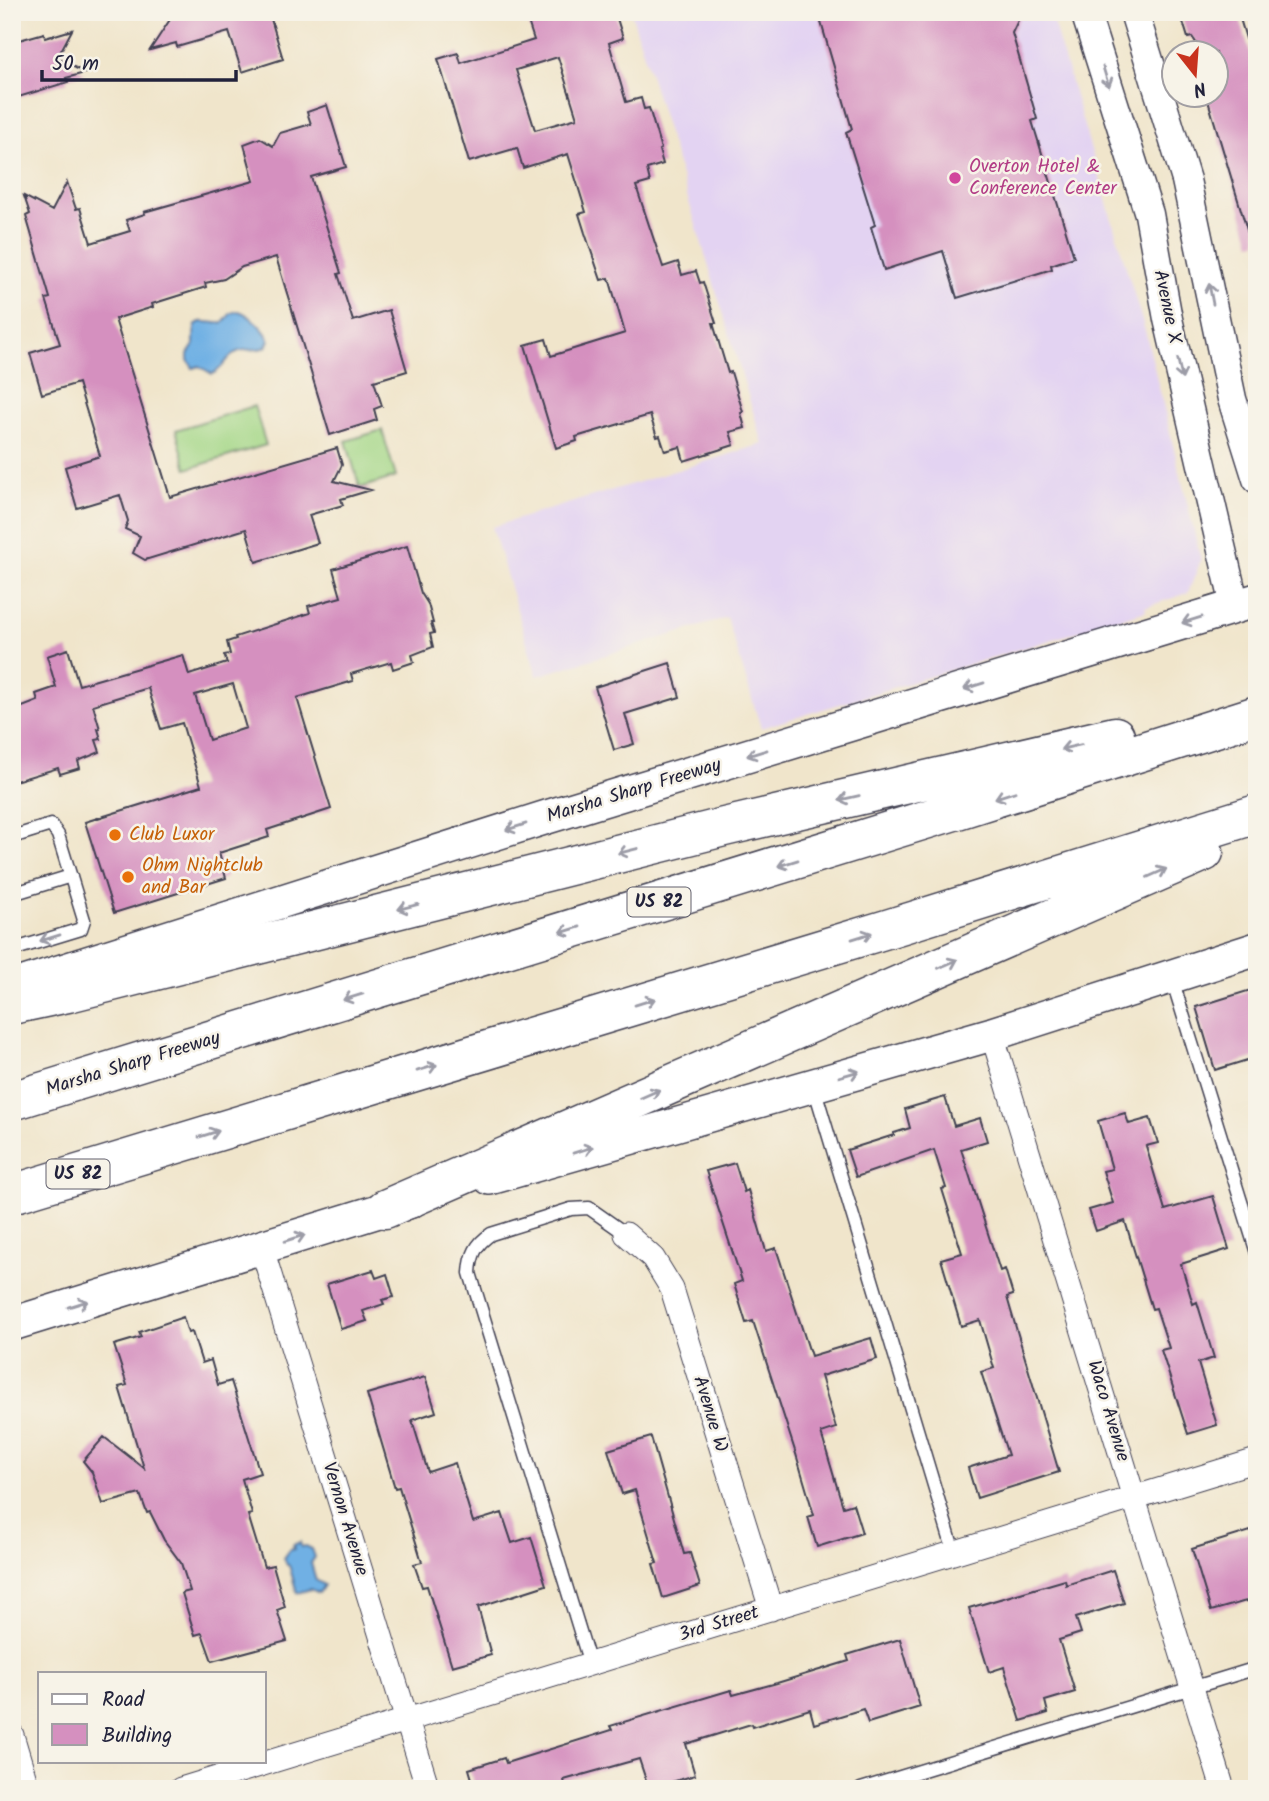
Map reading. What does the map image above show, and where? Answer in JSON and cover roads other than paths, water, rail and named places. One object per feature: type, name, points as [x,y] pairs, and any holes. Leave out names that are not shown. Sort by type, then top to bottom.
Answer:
[{"type":"highway","points":[[12,1005],[724,827],[1257,703]]},
{"type":"highway","name":"Marsha Sharp Freeway","points":[[12,1101],[941,816],[1257,715]]},
{"type":"highway","name":"US 82","points":[[12,1194],[1257,814]]},
{"type":"highway","points":[[385,1209],[1257,829]]},
{"type":"main road","name":"Marsha Sharp Freeway","points":[[12,987],[534,821],[1246,603]]},
{"type":"main road","points":[[12,1324],[385,1209],[992,1034],[1257,949]]},
{"type":"street","name":"Avenue X","points":[[1085,12],[1149,214],[1168,319],[1246,603]]},
{"type":"street","points":[[1134,12],[1186,180],[1233,399],[1257,479]]},
{"type":"street","name":"Waco Avenue","points":[[992,1034],[1223,1789]]},
{"type":"street","name":"Avenue W","points":[[626,1234],[653,1258],[672,1289],[771,1609]]},
{"type":"street","name":"Vernon Avenue","points":[[262,1249],[428,1789]]},
{"type":"street","name":"3rd Street","points":[[181,1789],[1257,1460]]},
{"type":"street","points":[[12,1735],[28,1789]]},
{"type":"lane","points":[[12,837],[51,825],[58,835],[85,920],[81,929],[12,950]]},
{"type":"lane","points":[[12,894],[71,876]]},
{"type":"lane","points":[[1172,976],[1257,1253]]},
{"type":"lane","points":[[813,1084],[954,1552]]},
{"type":"lane","points":[[590,1664],[470,1273],[473,1251],[481,1240],[491,1234],[571,1209],[589,1208],[626,1234]]},
{"type":"lane","points":[[861,1789],[1257,1668]]},
{"type":"water","points":[[238,311],[251,318],[265,332],[269,340],[266,347],[237,352],[212,374],[199,366],[193,368],[188,354],[194,345],[197,324],[223,323],[231,313]]},
{"type":"water","points":[[300,1542],[301,1547],[312,1549],[315,1557],[311,1563],[316,1580],[324,1585],[319,1593],[311,1589],[297,1593],[289,1565],[284,1558],[294,1549],[293,1545]]},
{"type":"place","name":"Overton Hotel & Conference Center","points":[[955,178]]},
{"type":"place","name":"Club Luxor","points":[[115,835]]},
{"type":"place","name":"Ohm Nightclub and Bar","points":[[128,877]]}]
